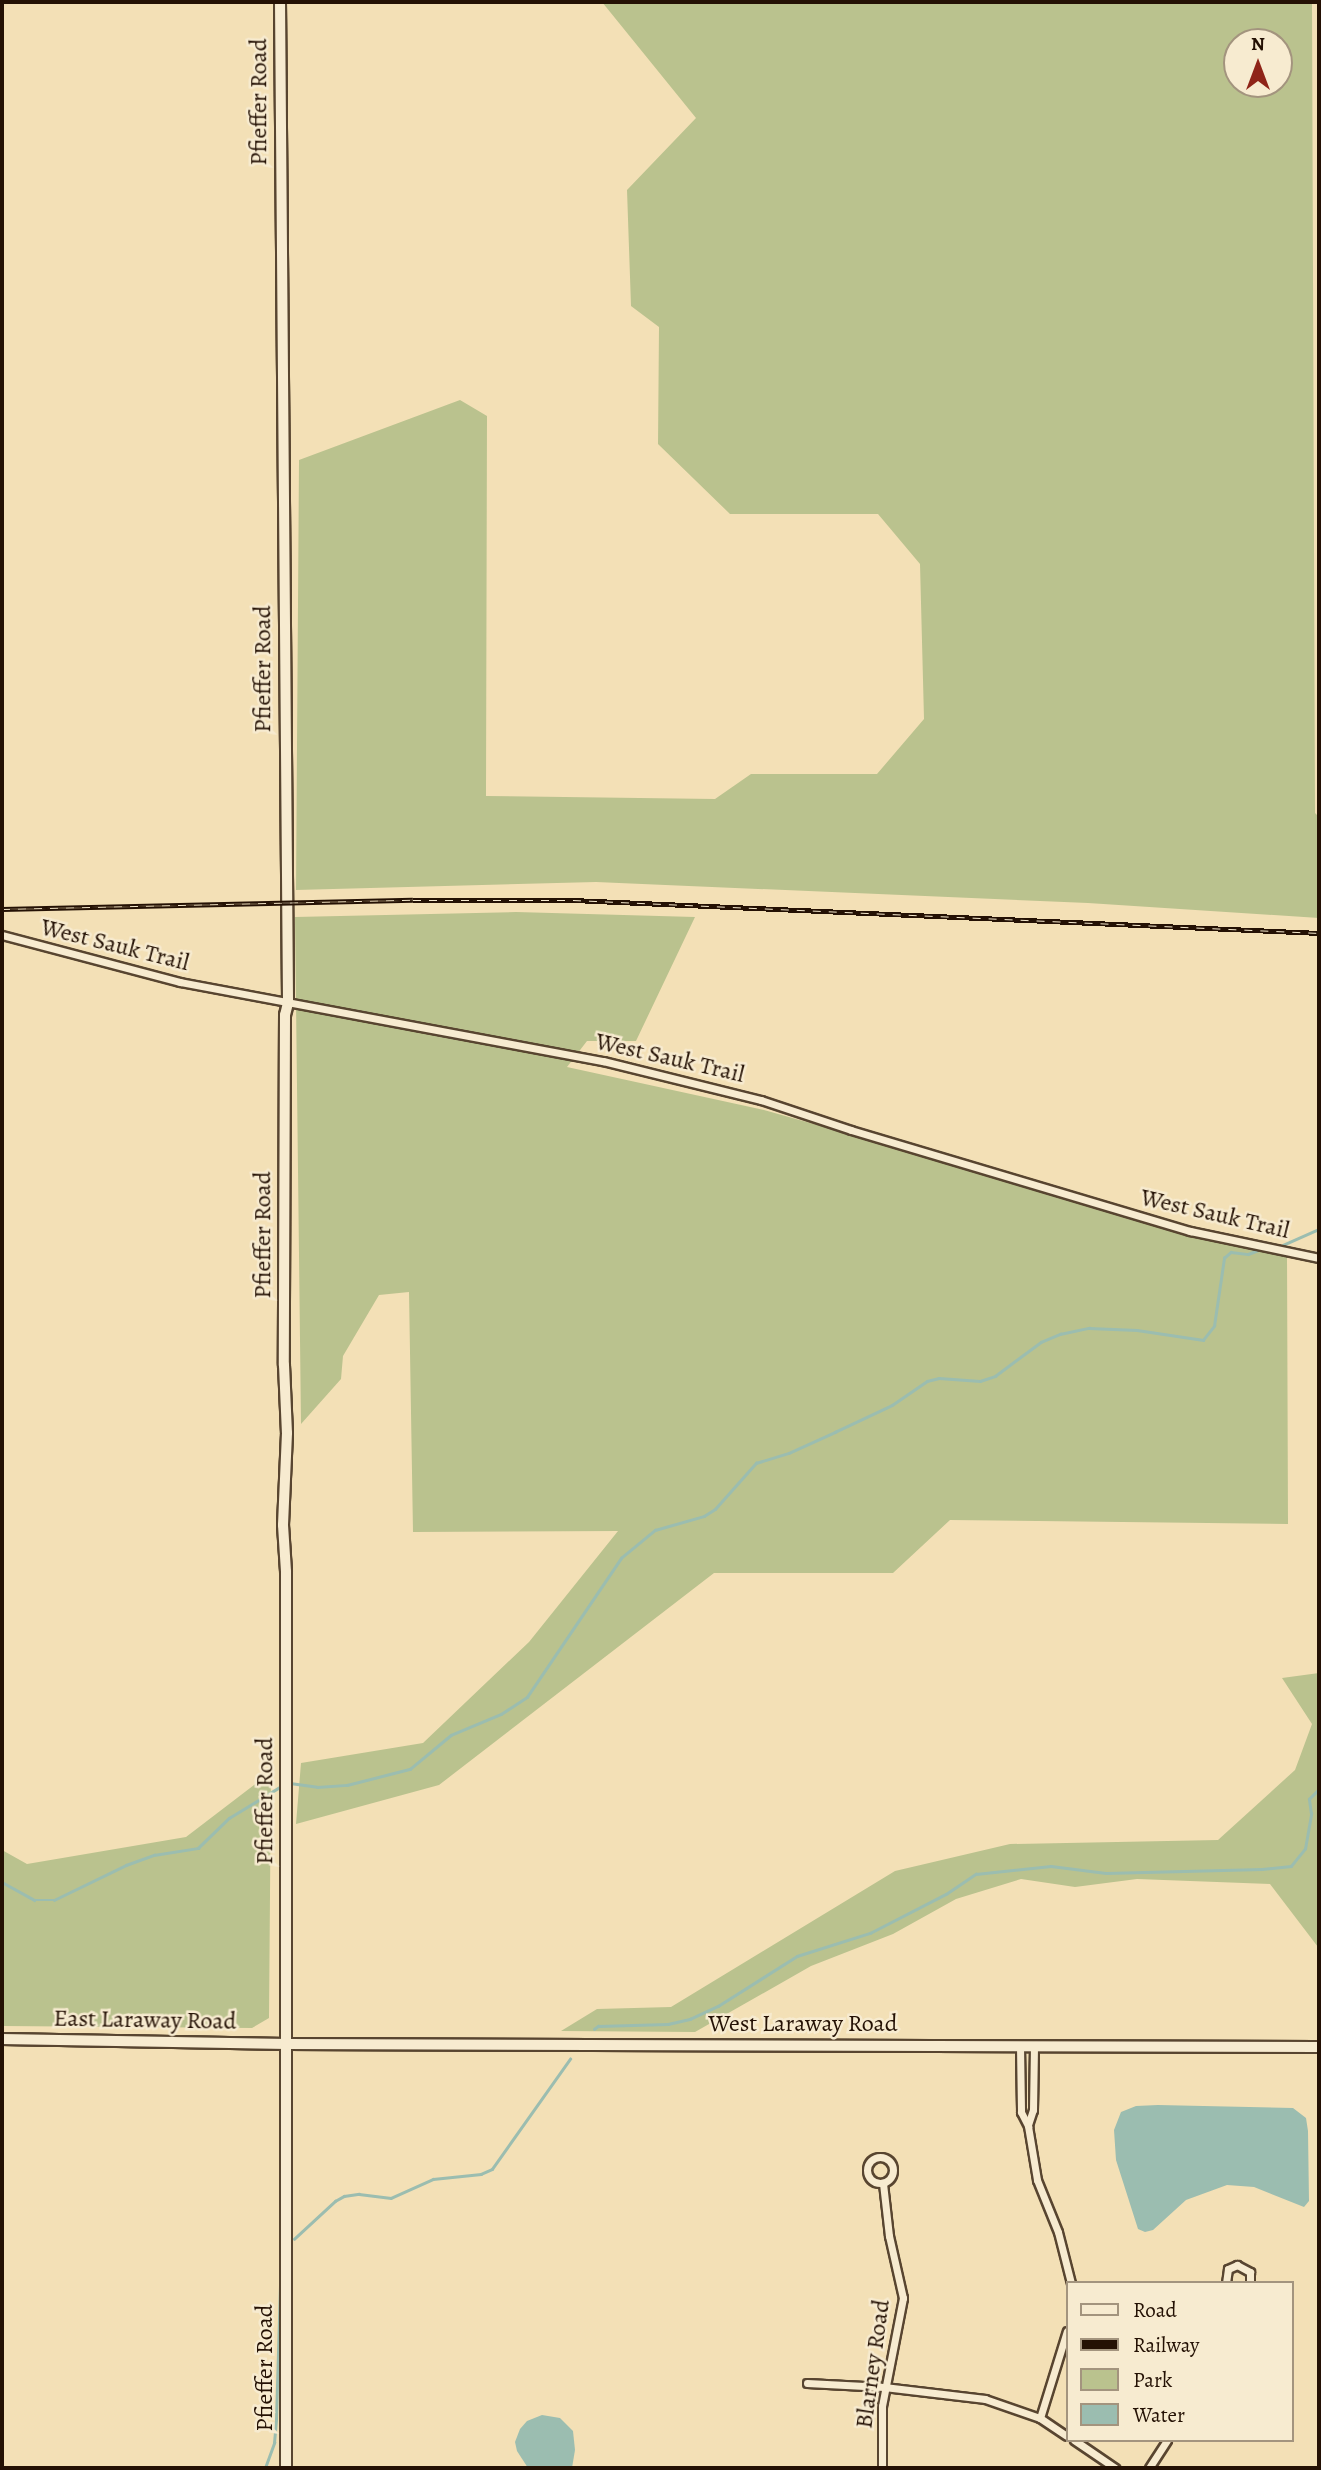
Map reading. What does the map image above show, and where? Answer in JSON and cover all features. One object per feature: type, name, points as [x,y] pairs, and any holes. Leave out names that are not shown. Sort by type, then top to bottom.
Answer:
[{"type":"street","name":"Pfieffer Road","points":[[280,2],[288,1003],[285,1015],[284,1365],[287,1433],[283,1525],[286,1572],[286,2468]]},
{"type":"street","name":"West Sauk Trail","points":[[2,935],[180,982],[603,1061],[761,1100],[851,1130],[1190,1231],[1319,1258]]},
{"type":"street","name":"East Laraway Road","points":[[2,2039],[287,2043]]},
{"type":"street","name":"West Laraway Road","points":[[287,2043],[1319,2047]]},
{"type":"street","points":[[1020,2046],[1021,2112],[1028,2126],[1037,2180],[1058,2232],[1070,2281]]},
{"type":"street","points":[[1028,2126],[1033,2110],[1034,2046]]},
{"type":"street","name":"Blarney Road","points":[[881,2468],[884,2387],[903,2298],[889,2236],[883,2183]]},
{"type":"street","points":[[1226,2281],[1228,2269],[1237,2264],[1250,2272],[1250,2281]]},
{"type":"street","points":[[1040,2418],[1066,2333]]},
{"type":"street","points":[[807,2383],[884,2387],[985,2399],[1040,2418],[1066,2435]]},
{"type":"street","points":[[1077,2442],[1115,2468]]},
{"type":"street","points":[[1149,2468],[1166,2442]]},
{"type":"green space","points":[[602,2],[1312,2],[1315,813],[1319,817],[1319,918],[1088,903],[596,882],[296,890],[299,460],[460,400],[487,416],[486,796],[715,799],[751,774],[877,774],[924,719],[920,564],[878,514],[730,514],[658,444],[659,327],[631,306],[627,190],[696,118]]},
{"type":"green space","points":[[516,912],[695,917],[636,1041],[587,1041],[567,1067],[764,1110],[1183,1228],[1287,1253],[1288,1524],[950,1520],[893,1573],[714,1573],[439,1785],[296,1824],[301,1763],[423,1743],[529,1642],[618,1531],[413,1532],[409,1292],[379,1295],[343,1356],[341,1379],[301,1424],[295,917]]},
{"type":"green space","points":[[1319,1673],[1319,1966],[1318,1947],[1270,1884],[1137,1879],[1075,1887],[1021,1879],[956,1899],[893,1934],[811,1966],[695,2032],[561,2031],[597,2009],[671,2007],[895,1871],[1010,1844],[1218,1840],[1295,1770],[1312,1724],[1282,1678]]},
{"type":"green space","points":[[271,1772],[269,2018],[252,2028],[2,2026],[2,1850],[27,1864],[186,1837]]},
{"type":"water","points":[[1136,2106],[1293,2108],[1306,2118],[1309,2201],[1304,2207],[1254,2187],[1227,2185],[1186,2200],[1153,2230],[1145,2232],[1138,2229],[1116,2160],[1114,2130],[1121,2112]]},
{"type":"water","points":[[542,2415],[560,2418],[573,2431],[575,2450],[572,2468],[528,2468],[517,2451],[515,2442],[520,2429],[527,2421]]},
{"type":"waterway","points":[[1283,1245],[1319,1229]]},
{"type":"waterway","points":[[290,1783],[317,1787],[347,1785],[410,1769],[451,1735],[501,1714],[527,1697],[621,1558],[655,1530],[704,1516],[715,1509],[756,1463],[789,1453],[892,1405],[927,1381],[939,1378],[980,1381],[995,1376],[1041,1342],[1060,1334],[1089,1328],[1137,1330],[1203,1340],[1214,1326],[1224,1258],[1231,1252],[1248,1254],[1261,1249]]},
{"type":"waterway","points":[[2,1882],[34,1900],[54,1900],[126,1865],[154,1855],[198,1848],[229,1818],[283,1785]]},
{"type":"waterway","points":[[594,2029],[598,2026],[668,2024],[690,2019],[718,2006],[797,1956],[870,1933],[946,1894],[976,1874],[1051,1866],[1106,1873],[1291,1866],[1305,1849],[1311,1814],[1309,1799],[1319,1789]]},
{"type":"waterway","points":[[294,2239],[344,2196],[359,2194],[391,2198],[433,2179],[481,2174],[492,2169],[570,2059]]},
{"type":"waterway","points":[[265,2468],[274,2443],[276,2420],[281,2248]]},
{"type":"railway","points":[[2,909],[413,900],[573,900],[1319,933]]}]
